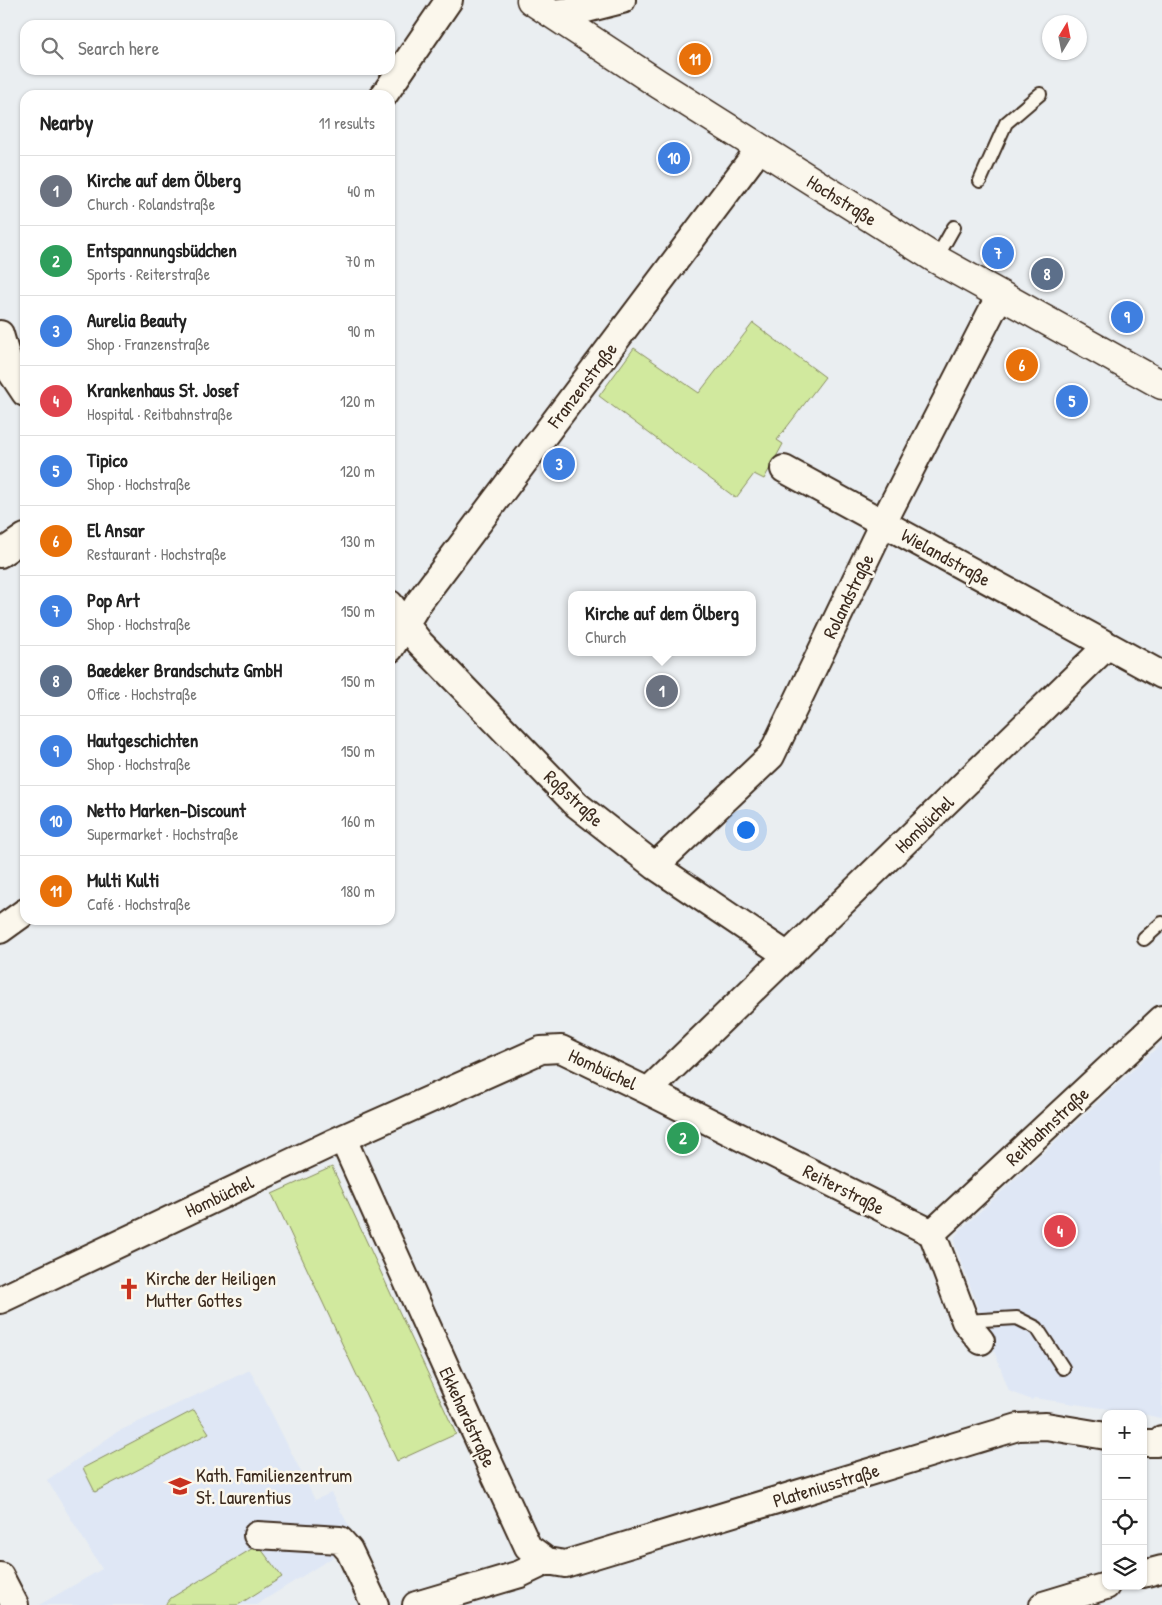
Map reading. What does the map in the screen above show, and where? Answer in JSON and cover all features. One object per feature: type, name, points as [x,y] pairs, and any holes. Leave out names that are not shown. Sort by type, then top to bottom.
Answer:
[{"type":"main road","name":"Hochstraße","points":[[541,7],[936,259],[1162,385]]},
{"type":"street","points":[[387,90],[449,0]]},
{"type":"street","points":[[541,7],[582,10],[622,0]]},
{"type":"street","name":"Franzenstraße","points":[[395,642],[419,602],[760,148]]},
{"type":"street","name":"Rolandstraße","points":[[655,866],[771,756],[883,523],[1000,295]]},
{"type":"street","points":[[0,334],[12,372],[20,385]]},
{"type":"street","name":"Wielandstraße","points":[[784,469],[1107,646]]},
{"type":"street","points":[[0,554],[20,540]]},
{"type":"street","name":"Roßstraße","points":[[395,611],[420,643],[577,805],[655,866],[788,956]]},
{"type":"street","points":[[1107,646],[1162,675]]},
{"type":"street","name":"Hombüchel","points":[[0,1300],[343,1139],[541,1050],[561,1049],[648,1091],[1107,646]]},
{"type":"street","points":[[0,930],[20,916]]},
{"type":"street","name":"Reitbahnstraße","points":[[932,1233],[1162,1019]]},
{"type":"street","name":"Reiterstraße","points":[[648,1091],[932,1233]]},
{"type":"street","name":"Ekkehardstraße","points":[[343,1139],[528,1547],[548,1561]]},
{"type":"street","points":[[932,1233],[965,1321],[981,1341]]},
{"type":"street","name":"Plateniusstraße","points":[[548,1561],[566,1564],[1018,1427],[1046,1426],[1102,1435]]},
{"type":"street","points":[[1147,1443],[1157,1443],[1162,1439]]},
{"type":"street","points":[[257,1535],[340,1540],[349,1550],[374,1605]]},
{"type":"street","points":[[416,1605],[520,1574],[548,1561]]},
{"type":"street","points":[[1147,1573],[1162,1569]]},
{"type":"street","points":[[0,1576],[16,1605]]},
{"type":"street","points":[[1044,1605],[1102,1587]]},
{"type":"lane","points":[[980,181],[1006,123],[1040,94]]},
{"type":"lane","points":[[936,259],[954,227]]},
{"type":"lane","points":[[1144,939],[1162,923]]},
{"type":"lane","points":[[965,1321],[1017,1318],[1037,1328],[1063,1368]]},
{"type":"shaded area","points":[[1162,1043],[1162,1415],[1160,1418],[1147,1415],[1147,1410],[1116,1410],[1034,1398],[1032,1400],[1009,1391],[955,1245],[955,1237],[961,1229]]},
{"type":"shaded area","name":"Kath. Familienzentrum St. Laurentius","points":[[250,1370],[315,1500],[331,1493],[389,1600],[359,1605],[338,1554],[256,1605],[39,1605],[102,1569],[47,1480],[117,1432]]},
{"type":"green space","points":[[753,323],[825,377],[777,440],[783,444],[764,479],[754,474],[736,498],[599,396],[634,348],[699,393]]},
{"type":"green space","points":[[332,1167],[456,1434],[397,1461],[272,1194]]},
{"type":"green space","points":[[194,1410],[209,1433],[95,1492],[83,1468]]},
{"type":"green space","points":[[258,1545],[282,1577],[238,1605],[165,1605],[171,1598]]},
{"type":"place","name":"Multi Kulti","points":[[695,59]]},
{"type":"place","name":"Netto Marken-Discount","points":[[674,158]]},
{"type":"place","name":"Pop Art","points":[[998,253]]},
{"type":"place","name":"Baedeker Brandschutz GmbH","points":[[1047,274]]},
{"type":"place","name":"Hautgeschichten","points":[[1127,317]]},
{"type":"place","name":"El Ansar","points":[[1022,365]]},
{"type":"place","name":"Tipico","points":[[1072,401]]},
{"type":"place","name":"Aurelia Beauty","points":[[559,464]]},
{"type":"place","name":"Kirche auf dem Ölberg","points":[[662,691]]},
{"type":"place","name":"Entspannungsbüdchen","points":[[683,1138]]},
{"type":"place","name":"Krankenhaus St. Josef","points":[[1060,1231]]},
{"type":"place","name":"Kirche der Heiligen Mutter Gottes","points":[[129,1289]]},
{"type":"place","name":"Kath. Familienzentrum St. Laurentius","points":[[180,1486]]}]
